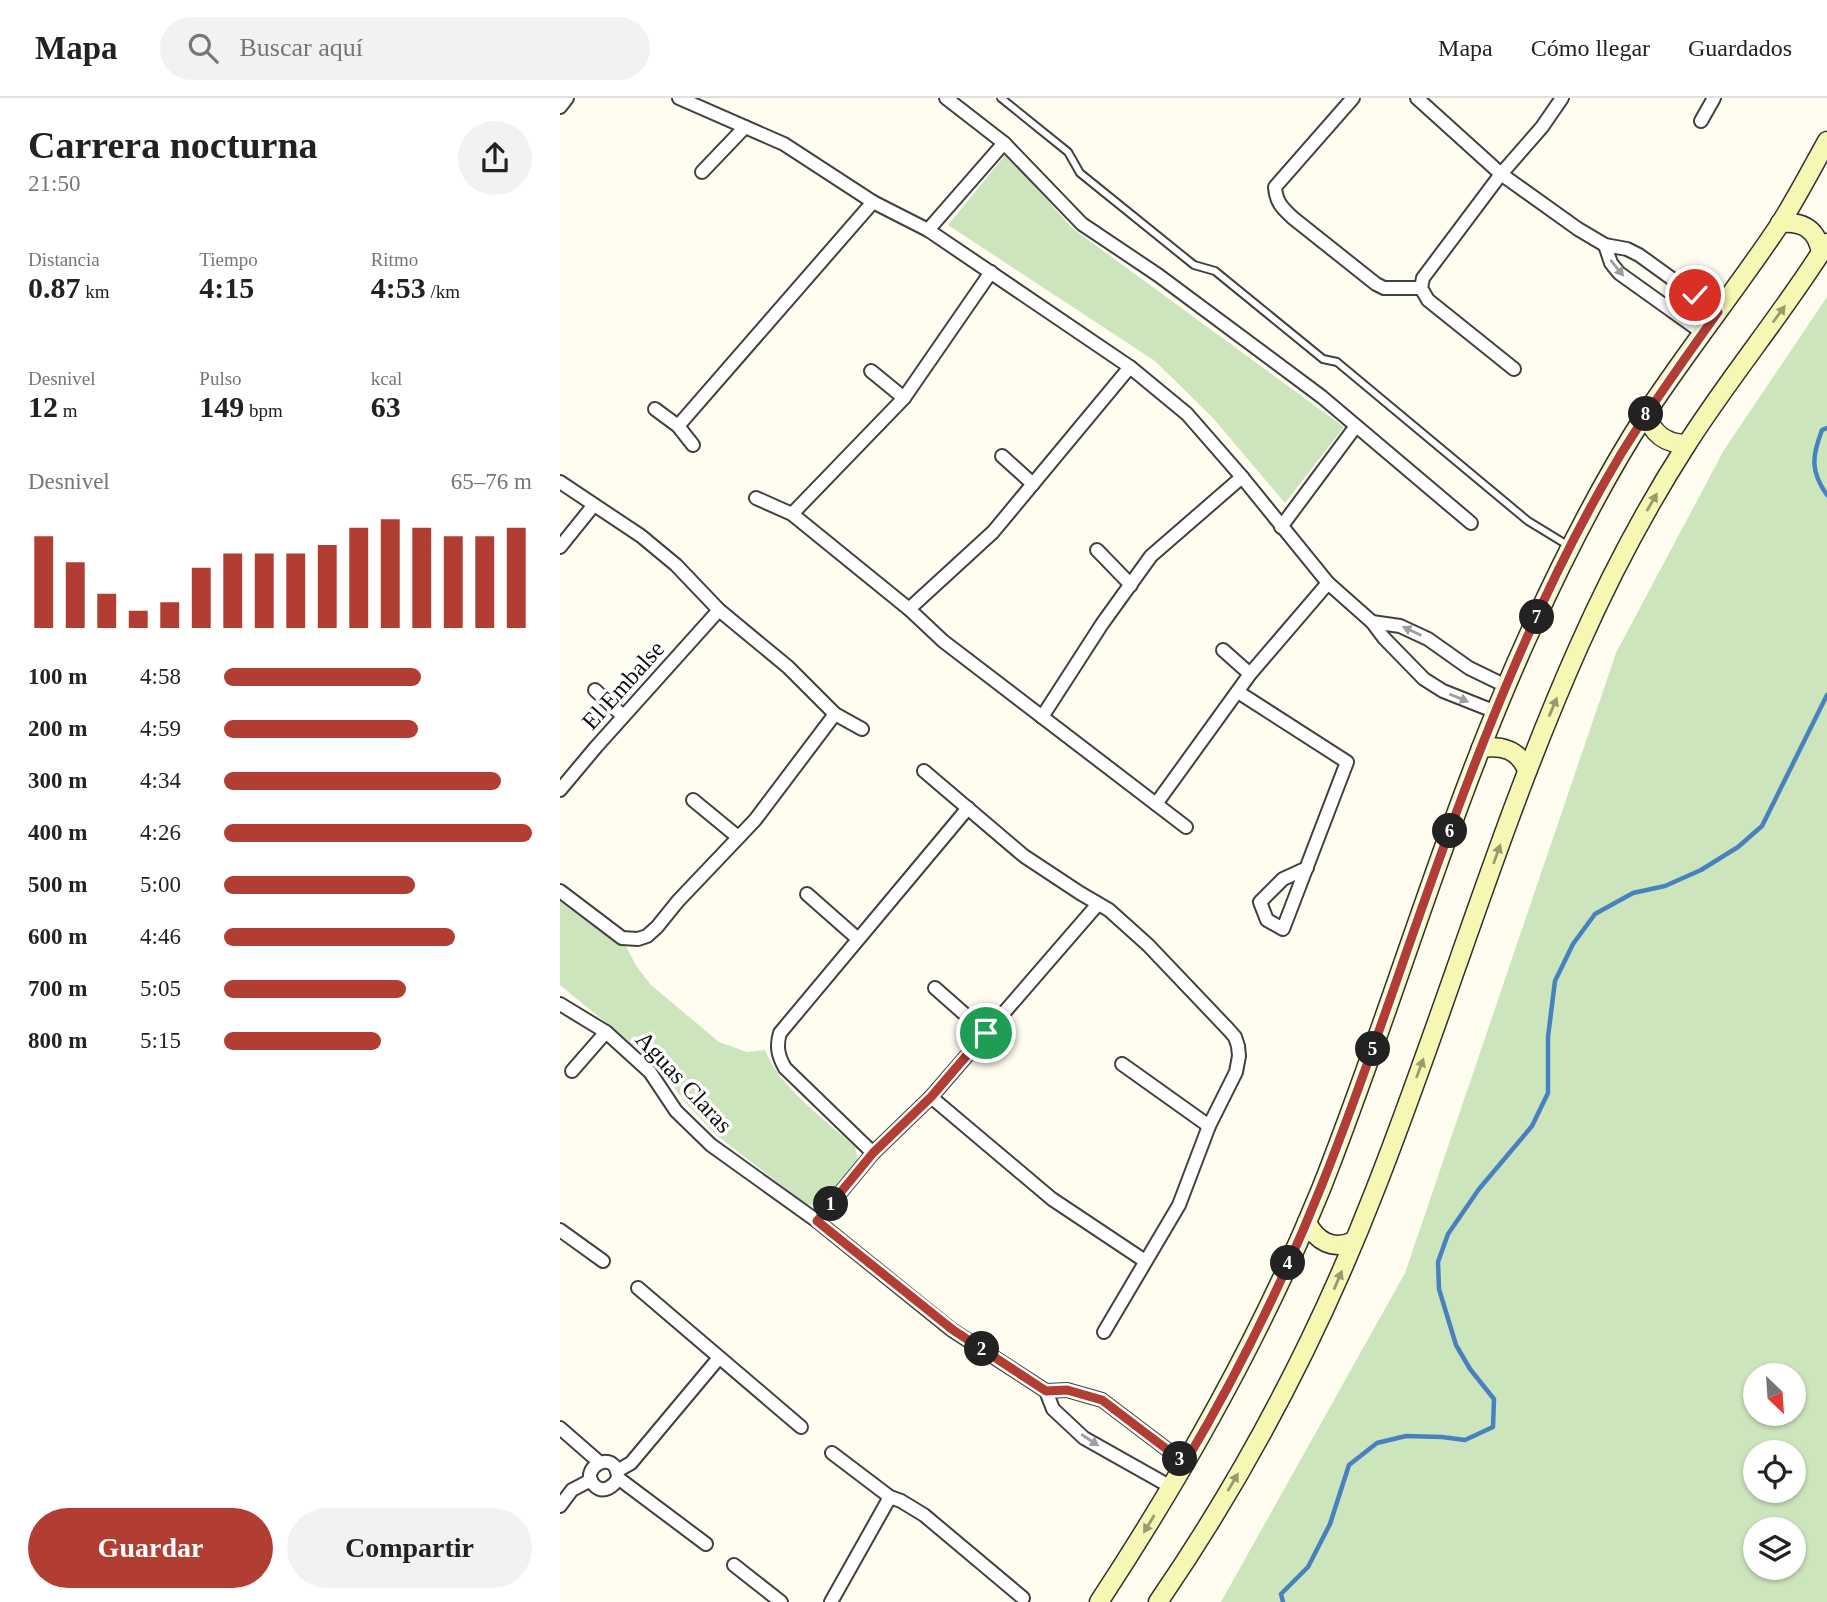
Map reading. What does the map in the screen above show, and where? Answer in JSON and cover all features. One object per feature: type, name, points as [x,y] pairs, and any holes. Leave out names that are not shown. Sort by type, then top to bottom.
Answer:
[{"type":"street","points":[[560,107],[567,98]]},
{"type":"street","points":[[679,98],[784,144],[873,202],[928,230],[1130,367],[1186,414],[1242,477],[1328,583],[1372,622],[1391,646],[1424,679],[1443,691],[1496,712]]},
{"type":"street","points":[[946,98],[1004,143],[1082,224],[1158,275],[1322,397],[1471,523]]},
{"type":"street","points":[[1353,98],[1275,187],[1276,197],[1280,206],[1293,218],[1376,284],[1384,288],[1421,288]]},
{"type":"street","points":[[1417,98],[1501,174],[1578,229],[1605,246],[1627,249],[1639,255],[1718,312]]},
{"type":"street","points":[[1514,369],[1428,299],[1421,288],[1423,278],[1562,98]]},
{"type":"street","points":[[1701,121],[1714,98]]},
{"type":"street","points":[[702,172],[745,127]]},
{"type":"street","points":[[1099,1602],[1171,1487],[1225,1392],[1307,1222],[1357,1092],[1481,748],[1570,547],[1646,413],[1780,223],[1827,141]]},
{"type":"street","points":[[928,230],[1004,143]]},
{"type":"street","points":[[678,426],[873,202]]},
{"type":"street","points":[[1158,1602],[1211,1520],[1279,1401],[1335,1286],[1388,1157],[1527,770],[1582,639],[1616,567],[1687,444],[1824,248],[1807,226],[1792,222],[1780,223]]},
{"type":"street","points":[[1605,246],[1611,263],[1619,273],[1703,333]]},
{"type":"street","points":[[792,514],[904,398],[992,272]]},
{"type":"street","points":[[909,610],[993,532],[1130,367]]},
{"type":"street","points":[[871,370],[904,398]]},
{"type":"street","points":[[655,409],[678,426],[693,445]]},
{"type":"street","points":[[1646,413],[1651,427],[1660,436],[1670,442],[1687,444]]},
{"type":"street","points":[[1281,527],[1356,425]]},
{"type":"street","points":[[1002,456],[1033,484]]},
{"type":"street","points":[[1042,717],[1151,556],[1242,477]]},
{"type":"street","points":[[560,482],[641,536],[676,565],[719,610],[788,667],[835,715],[862,729]]},
{"type":"street","points":[[756,498],[792,514],[943,641],[1186,827]]},
{"type":"street","points":[[560,547],[593,506]]},
{"type":"street","points":[[1097,550],[1130,585]]},
{"type":"street","points":[[1156,804],[1250,674],[1328,583]]},
{"type":"street","name":"El Embalse","points":[[560,790],[719,610]]},
{"type":"street","points":[[1372,622],[1400,626],[1427,639],[1469,668],[1507,687]]},
{"type":"street","points":[[1223,650],[1250,674]]},
{"type":"street","points":[[595,691],[624,716]]},
{"type":"street","points":[[1238,692],[1347,762],[1307,868],[1283,929],[1267,920],[1260,901],[1283,878],[1307,868]]},
{"type":"street","points":[[560,891],[617,934],[629,939],[638,939],[657,928],[678,901],[738,838],[835,715]]},
{"type":"street","points":[[1481,748],[1507,748],[1521,759],[1527,770]]},
{"type":"street","points":[[924,771],[1024,856],[1109,910],[1148,945],[1235,1037],[1239,1056],[1236,1072],[1209,1126],[1179,1205],[1104,1332]]},
{"type":"street","points":[[693,800],[738,838]]},
{"type":"street","points":[[873,1153],[785,1068],[780,1060],[777,1043],[780,1033],[968,808]]},
{"type":"street","points":[[807,894],[858,939]]},
{"type":"street","points":[[817,1221],[873,1153],[931,1097],[1098,904]]},
{"type":"street","points":[[935,988],[986,1033]]},
{"type":"street","name":"Aguas Claras","points":[[560,1004],[606,1032],[650,1072],[676,1111],[711,1145],[817,1221],[953,1330],[1046,1391],[1053,1409],[1084,1437],[1171,1487]]},
{"type":"street","points":[[572,1071],[606,1032]]},
{"type":"street","points":[[1122,1064],[1209,1126]]},
{"type":"street","points":[[931,1097],[1052,1199],[1146,1261]]},
{"type":"street","points":[[1307,1222],[1314,1234],[1326,1243],[1340,1246],[1354,1241]]},
{"type":"street","points":[[560,1230],[603,1261]]},
{"type":"street","points":[[638,1288],[718,1359],[801,1427]]},
{"type":"street","points":[[706,1544],[618,1474],[613,1465],[599,1462],[594,1466],[591,1480],[601,1489],[609,1489],[615,1485],[618,1474],[631,1463],[718,1359]]},
{"type":"street","name":"Aguas Claras","points":[[1046,1391],[1067,1390],[1102,1400],[1185,1463]]},
{"type":"street","points":[[560,1428],[599,1462]]},
{"type":"street","points":[[832,1452],[890,1497],[901,1500],[924,1515],[1023,1598]]},
{"type":"street","points":[[560,1506],[572,1490],[591,1480]]},
{"type":"street","points":[[831,1602],[890,1497]]},
{"type":"street","points":[[734,1565],[781,1602]]},
{"type":"lane","points":[[1001,98],[1068,152],[1080,173],[1194,265],[1215,271],[1323,359],[1337,362],[1528,521],[1570,547]]},
{"type":"green space","points":[[1006,154],[1072,228],[1344,427],[1285,503],[1213,418],[1155,361],[948,225]]},
{"type":"green space","points":[[1827,297],[1827,1602],[1221,1602],[1405,1273],[1616,653],[1724,450]]},
{"type":"green space","points":[[560,897],[606,935],[624,943],[651,985],[719,1042],[747,1052],[765,1050],[792,1090],[855,1147],[858,1160],[826,1202],[816,1207],[803,1202],[715,1134],[685,1102],[656,1064],[560,985]]},
{"type":"waterway","points":[[1827,428],[1822,430],[1814,463],[1821,486],[1827,495]]},
{"type":"waterway","points":[[1283,1602],[1281,1594],[1308,1567],[1330,1524],[1349,1465],[1377,1443],[1406,1436],[1465,1440],[1493,1427],[1494,1399],[1470,1369],[1456,1345],[1439,1289],[1438,1262],[1448,1234],[1479,1189],[1532,1126],[1548,1093],[1548,1037],[1555,981],[1573,944],[1595,914],[1633,893],[1665,886],[1701,870],[1738,847],[1762,826],[1827,695]]},
{"type":"route","points":[[986,1033],[931,1097],[873,1153],[817,1221],[953,1330],[1046,1391],[1067,1390],[1102,1400],[1185,1463],[1225,1392],[1307,1222],[1367,1066],[1459,804],[1514,668],[1550,588],[1620,455],[1646,413],[1718,312],[1695,295]]}]
